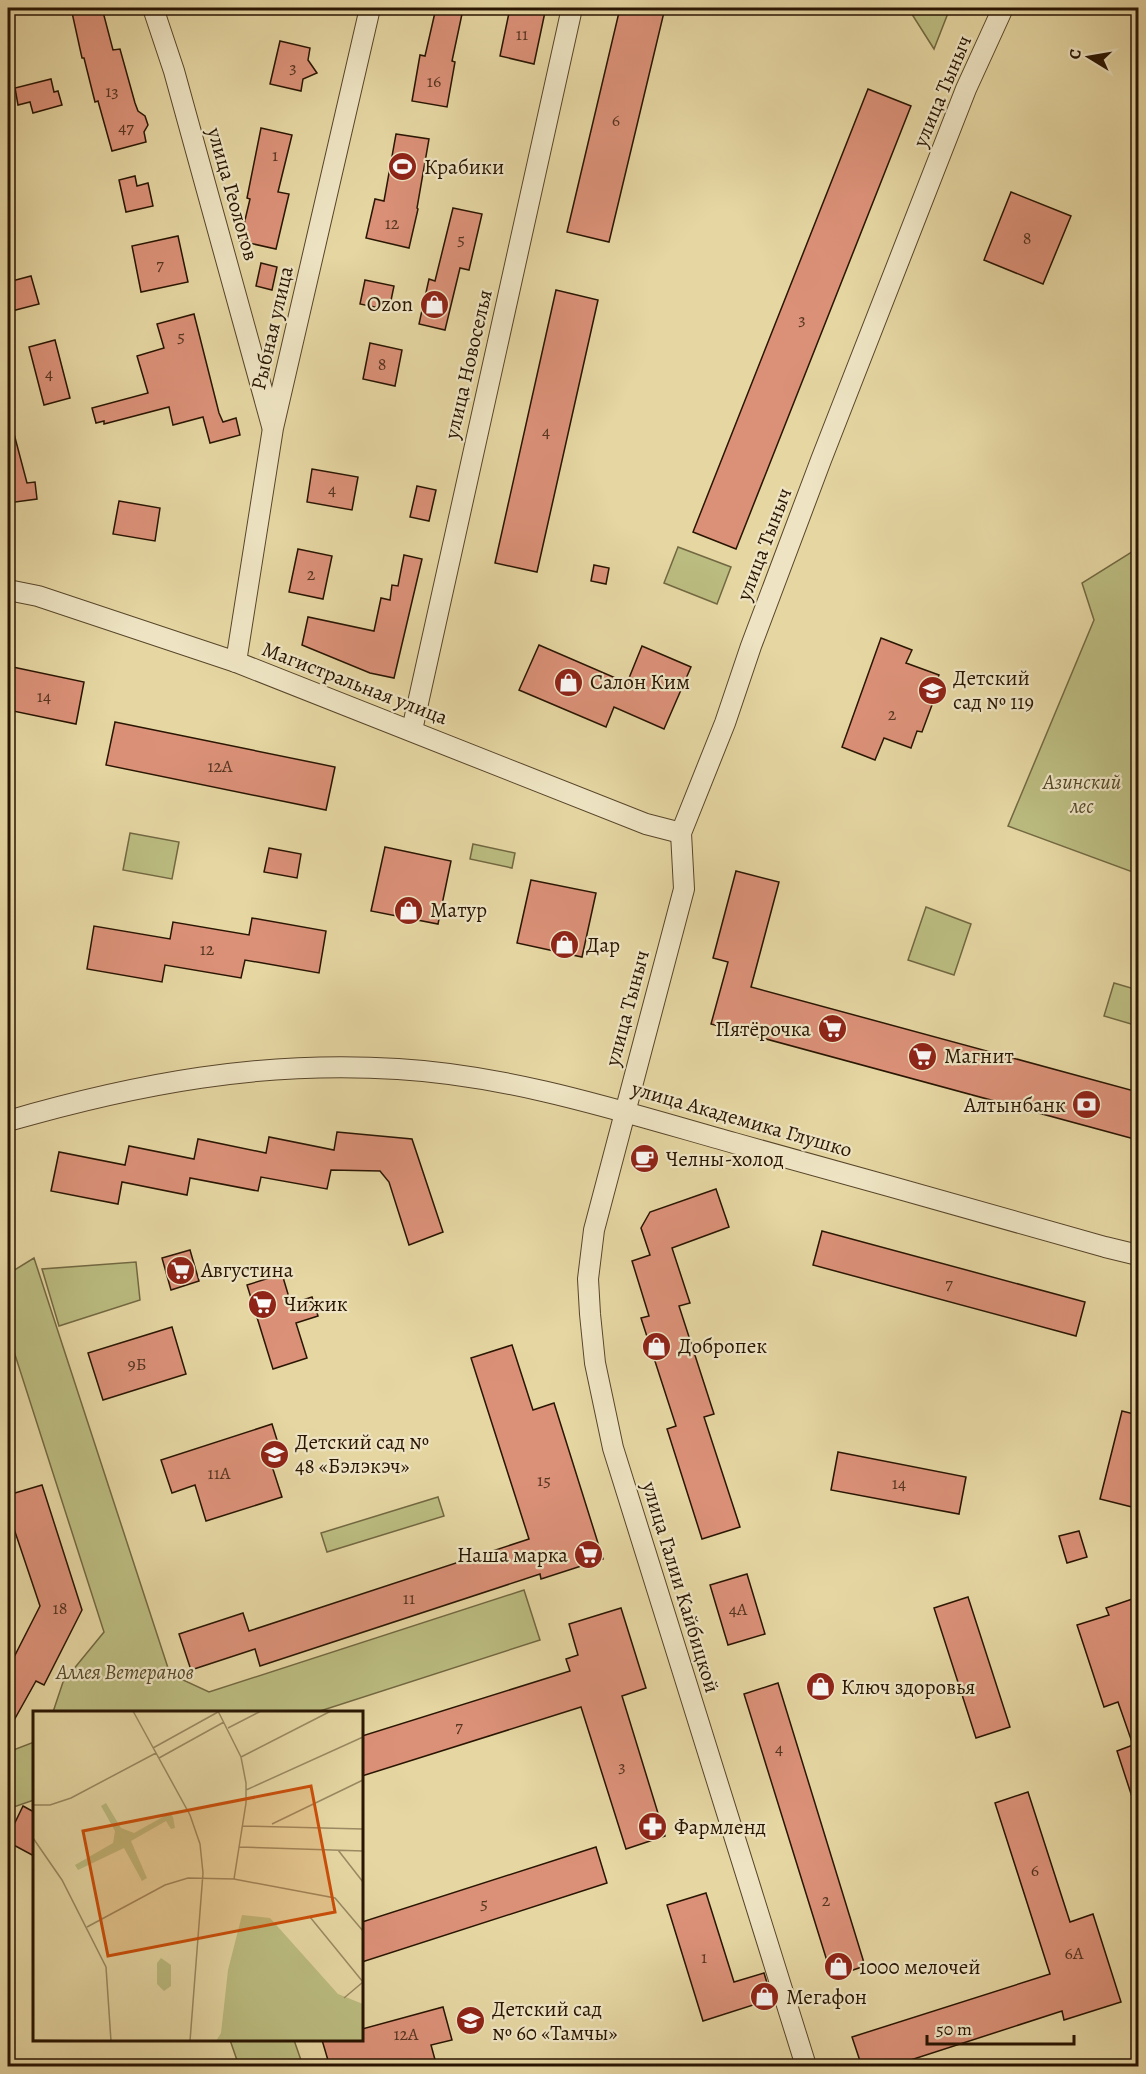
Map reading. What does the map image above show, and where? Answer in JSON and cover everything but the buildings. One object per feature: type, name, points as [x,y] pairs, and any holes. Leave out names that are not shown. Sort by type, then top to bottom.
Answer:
[{"type":"street","name":"улица Геологов","points":[[153,8],[174,71],[273,428]]},
{"type":"street","name":"Рыбная улица","points":[[236,662],[273,428],[370,8]]},
{"type":"street","name":"улица Новоселья","points":[[412,730],[572,8]]},
{"type":"street","name":"улица Тыныч","points":[[625,1112],[684,889],[681,833],[725,723],[751,646],[825,449],[966,89],[1003,8]]},
{"type":"street","name":"Магистральная улица","points":[[8,590],[38,596],[236,662],[646,824],[681,833]]},
{"type":"street","name":"улица Академика Глушко","points":[[8,1121],[91,1098],[237,1071],[315,1067],[398,1069],[477,1077],[577,1098],[1138,1255]]},
{"type":"street","name":"улица Галии Кайбицкой","points":[[625,1112],[594,1230],[588,1279],[595,1363],[616,1459],[806,2067]]},
{"type":"green space","points":[[908,8],[950,8],[934,49]]},
{"type":"green space","points":[[678,547],[731,567],[717,604],[664,583]]},
{"type":"green space","name":"Азинский лес","points":[[1138,548],[1138,874],[1008,826],[1094,620],[1082,583]]},
{"type":"green space","points":[[130,833],[179,842],[172,879],[123,870]]},
{"type":"green space","points":[[473,844],[515,853],[512,868],[470,859]]},
{"type":"green space","points":[[926,907],[971,924],[954,975],[908,960]]},
{"type":"green space","points":[[1114,983],[1138,990],[1138,1026],[1104,1016]]},
{"type":"green space","name":"Аллея Ветеранов","points":[[34,1258],[170,1674],[209,1692],[524,1590],[540,1640],[320,1711],[53,1711],[63,1682],[104,1632],[8,1333],[8,1274]]},
{"type":"green space","points":[[136,1262],[140,1300],[59,1326],[42,1269]]},
{"type":"green space","points":[[438,1497],[444,1516],[327,1552],[321,1533]]},
{"type":"green space","name":"Аллея Ветеранов","points":[[33,1742],[33,1800],[8,1809],[8,1752]]},
{"type":"green space","points":[[230,2041],[294,2041],[303,2066],[239,2066]]},
{"type":"place","name":"Крабики","points":[[403,167]]},
{"type":"place","name":"Ozon","points":[[434,304]]},
{"type":"place","name":"Салон Ким","points":[[569,682]]},
{"type":"place","name":"Детский сад № 119","points":[[932,690]]},
{"type":"place","name":"Матур","points":[[409,910]]},
{"type":"place","name":"Дар","points":[[565,945]]},
{"type":"place","name":"Пятёрочка","points":[[832,1029]]},
{"type":"place","name":"Магнит","points":[[923,1056]]},
{"type":"place","name":"Алтынбанк","points":[[1087,1105]]},
{"type":"place","name":"Челны-холод","points":[[645,1159]]},
{"type":"place","name":"Августина","points":[[180,1270]]},
{"type":"place","name":"Чижик","points":[[263,1304]]},
{"type":"place","name":"Добропек","points":[[657,1346]]},
{"type":"place","name":"Детский сад № 48 «Бэлэкэч»","points":[[274,1454]]},
{"type":"place","name":"Наша марка","points":[[589,1555]]},
{"type":"place","name":"Ключ здоровья","points":[[820,1687]]},
{"type":"place","name":"Фармленд","points":[[653,1827]]},
{"type":"place","name":"1000 мелочей","points":[[838,1967]]},
{"type":"place","name":"Мегафон","points":[[765,1997]]},
{"type":"place","name":"Детский сад № 60 «Тамчы»","points":[[471,2021]]}]
